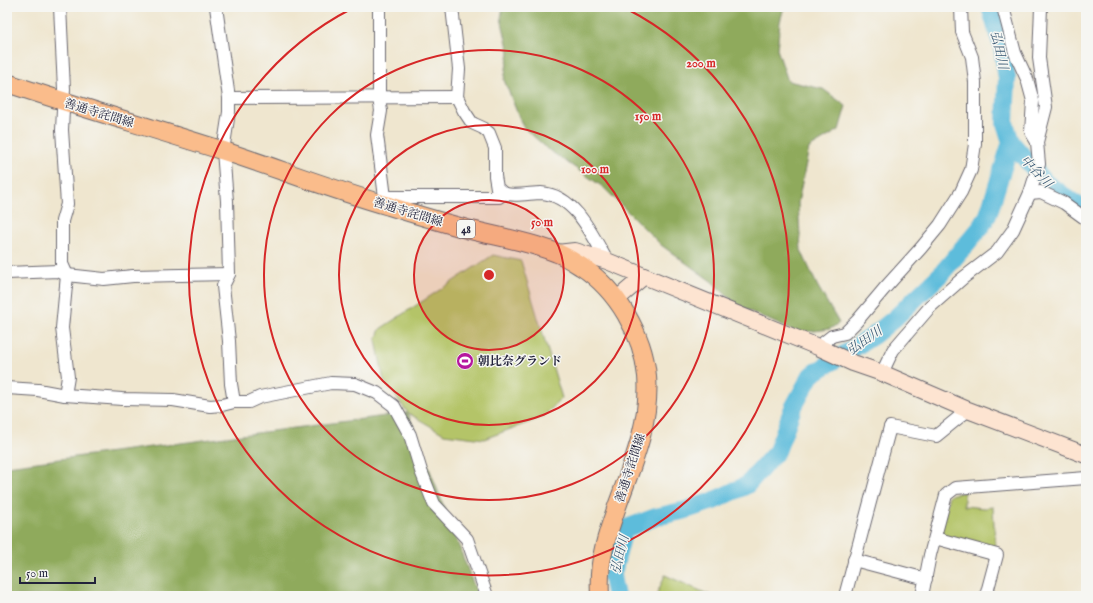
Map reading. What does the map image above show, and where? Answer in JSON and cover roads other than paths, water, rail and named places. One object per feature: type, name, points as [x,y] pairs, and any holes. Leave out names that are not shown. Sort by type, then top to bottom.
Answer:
[{"type":"main road","name":"善通寺詫間線","points":[[7,83],[385,201],[462,228],[523,242],[557,253],[584,269],[616,300],[630,321],[641,349],[647,375],[647,403],[642,436],[631,472],[611,524],[603,550],[599,574],[600,596]]},
{"type":"street","points":[[60,7],[65,102],[62,130],[67,204],[62,221],[62,264],[67,275],[62,328],[68,377],[65,395]]},
{"type":"street","points":[[216,7],[229,98],[229,112],[223,151],[227,201],[229,274],[223,286],[231,384],[234,402]]},
{"type":"street","points":[[379,7],[379,98],[381,111],[377,135],[385,201],[499,197],[504,193]]},
{"type":"street","points":[[452,7],[459,69],[457,97],[464,112],[472,123],[489,133],[495,148],[495,176],[497,188],[504,193],[540,193],[552,195],[561,200],[575,211],[590,231],[607,262]]},
{"type":"street","points":[[821,348],[832,336],[845,333],[921,248],[940,225],[961,192],[971,170],[975,144],[975,82],[972,57],[962,32],[961,7]]},
{"type":"street","points":[[1003,7],[1015,53],[1027,79],[1033,101],[1031,132],[1037,142]]},
{"type":"street","points":[[882,373],[893,350],[930,308],[963,278],[997,252],[1013,230],[1031,188],[1039,164],[1037,142],[1046,107],[1040,58],[1041,7]]},
{"type":"street","points":[[229,98],[457,97]]},
{"type":"street","points":[[1031,188],[1064,203],[1086,219]]},
{"type":"street","points":[[557,253],[576,252],[607,262],[821,348],[849,361],[882,373],[968,410],[1086,455]]},
{"type":"street","points":[[7,273],[58,271],[67,275],[104,279],[133,276],[229,274]]},
{"type":"street","points":[[616,300],[643,277]]},
{"type":"street","points":[[7,388],[38,390],[65,395],[122,399],[173,400],[210,406],[234,402],[248,402],[260,397],[331,383],[355,384],[378,393],[394,406],[410,435],[421,471],[434,504],[466,539],[487,596]]},
{"type":"street","points":[[845,596],[890,427],[936,436],[968,410]]},
{"type":"street","points":[[922,596],[946,495],[955,488],[1086,478]]},
{"type":"street","points":[[935,538],[997,555],[986,596]]},
{"type":"street","points":[[854,560],[926,579]]},
{"type":"waterway","name":"弘田川","points":[[616,596],[612,577],[624,529],[656,517],[686,510],[713,501],[747,485],[777,451],[793,408],[811,375],[873,336],[895,318],[941,274],[981,227],[988,215],[1011,142],[1005,123],[1007,79],[1002,47],[990,7]]},
{"type":"waterway","name":"中谷川","points":[[1011,142],[1046,183],[1086,211]]},
{"type":"place","name":"朝比奈グランド","points":[[465,361]]}]
